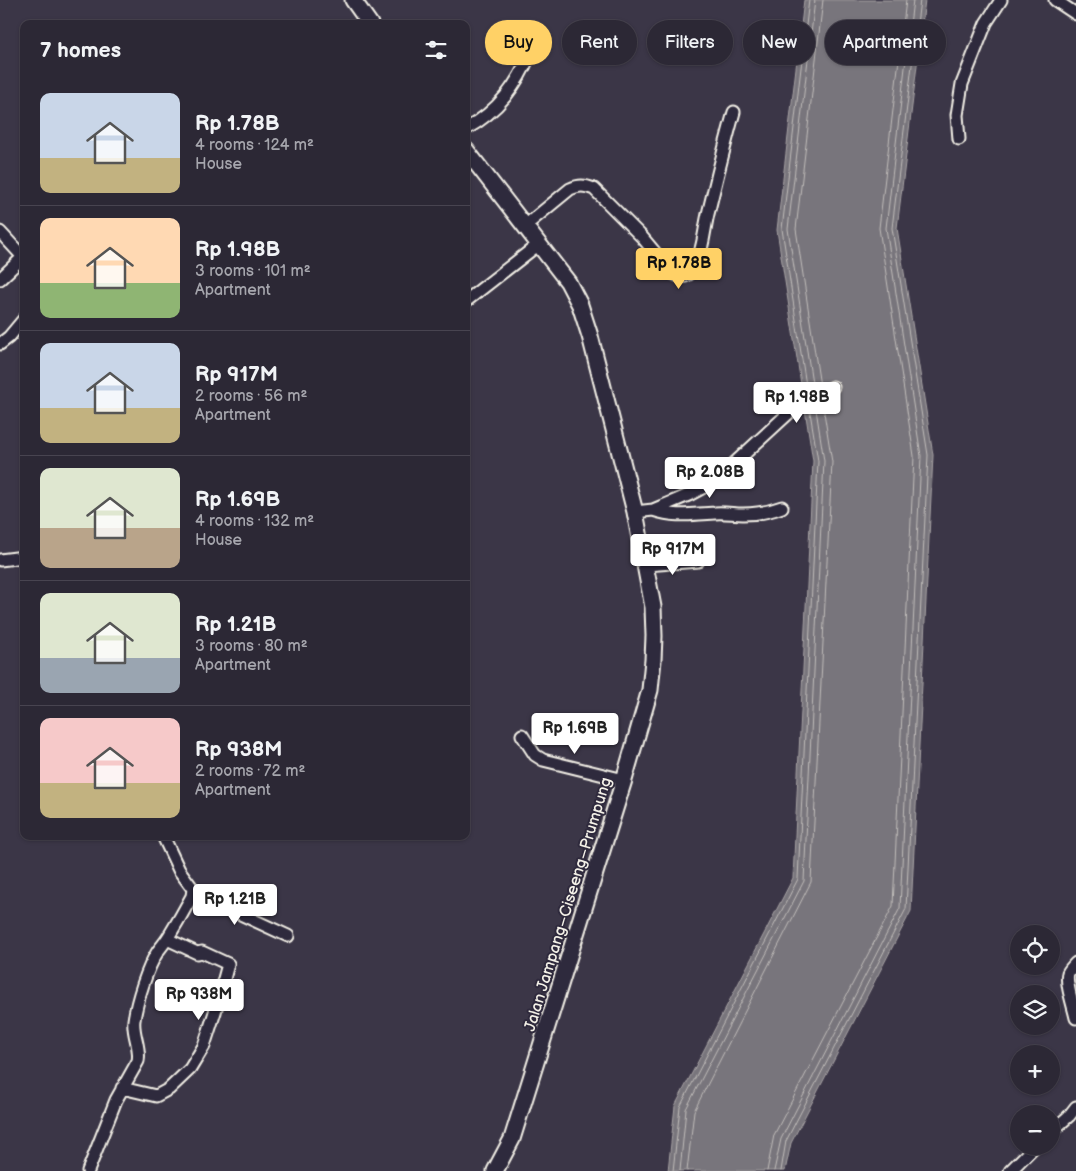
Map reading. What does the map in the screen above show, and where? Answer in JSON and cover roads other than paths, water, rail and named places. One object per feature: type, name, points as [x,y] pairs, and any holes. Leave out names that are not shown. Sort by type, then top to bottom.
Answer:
[{"type":"main road","points":[[353,0],[367,20]]},
{"type":"main road","name":"Jalan Jampang–Ciseeng–Prumpung","points":[[470,155],[568,282],[580,305],[590,336],[635,512],[654,608],[654,660],[650,690],[624,780],[512,1138],[495,1171]]},
{"type":"street","points":[[959,140],[957,115],[962,84],[986,23],[1001,0]]},
{"type":"street","points":[[1055,0],[1076,14]]},
{"type":"street","points":[[470,127],[480,121],[510,92],[525,65]]},
{"type":"street","points":[[525,226],[570,190],[586,185],[594,189],[642,237],[672,273],[681,277],[691,274],[700,255],[708,211],[734,112]]},
{"type":"street","points":[[0,232],[20,254]]},
{"type":"street","points":[[470,298],[539,244]]},
{"type":"street","points":[[0,279],[20,260]]},
{"type":"street","points":[[0,344],[20,325]]},
{"type":"street","points":[[635,512],[653,510],[706,486],[720,476],[797,406],[833,387]]},
{"type":"street","points":[[653,510],[664,514],[678,515],[716,512],[754,514],[782,507]]},
{"type":"street","points":[[0,560],[20,558]]},
{"type":"street","points":[[646,565],[698,560]]},
{"type":"street","points":[[522,734],[535,755],[543,760],[624,780]]},
{"type":"street","points":[[88,1171],[116,1100],[138,1061],[139,1050],[134,1025],[137,1004],[152,963],[193,892],[190,884],[179,870],[167,840]]},
{"type":"street","points":[[193,892],[288,936]]},
{"type":"street","points":[[122,1088],[156,1096],[168,1089],[190,1069],[204,1046],[215,1012],[228,964],[202,952],[197,953],[167,939]]},
{"type":"street","points":[[1076,963],[1068,973],[1067,981],[1076,1018]]},
{"type":"street","points":[[1060,1124],[1076,1107]]},
{"type":"street","points":[[1010,1171],[1027,1155]]},
{"type":"water","points":[[804,0],[925,0],[923,20],[825,20],[825,65],[917,65],[897,228],[933,455],[911,911],[791,1143],[785,1171],[668,1171],[675,1106],[793,878],[813,461],[777,230],[796,65],[815,65],[815,20],[802,20]]}]
